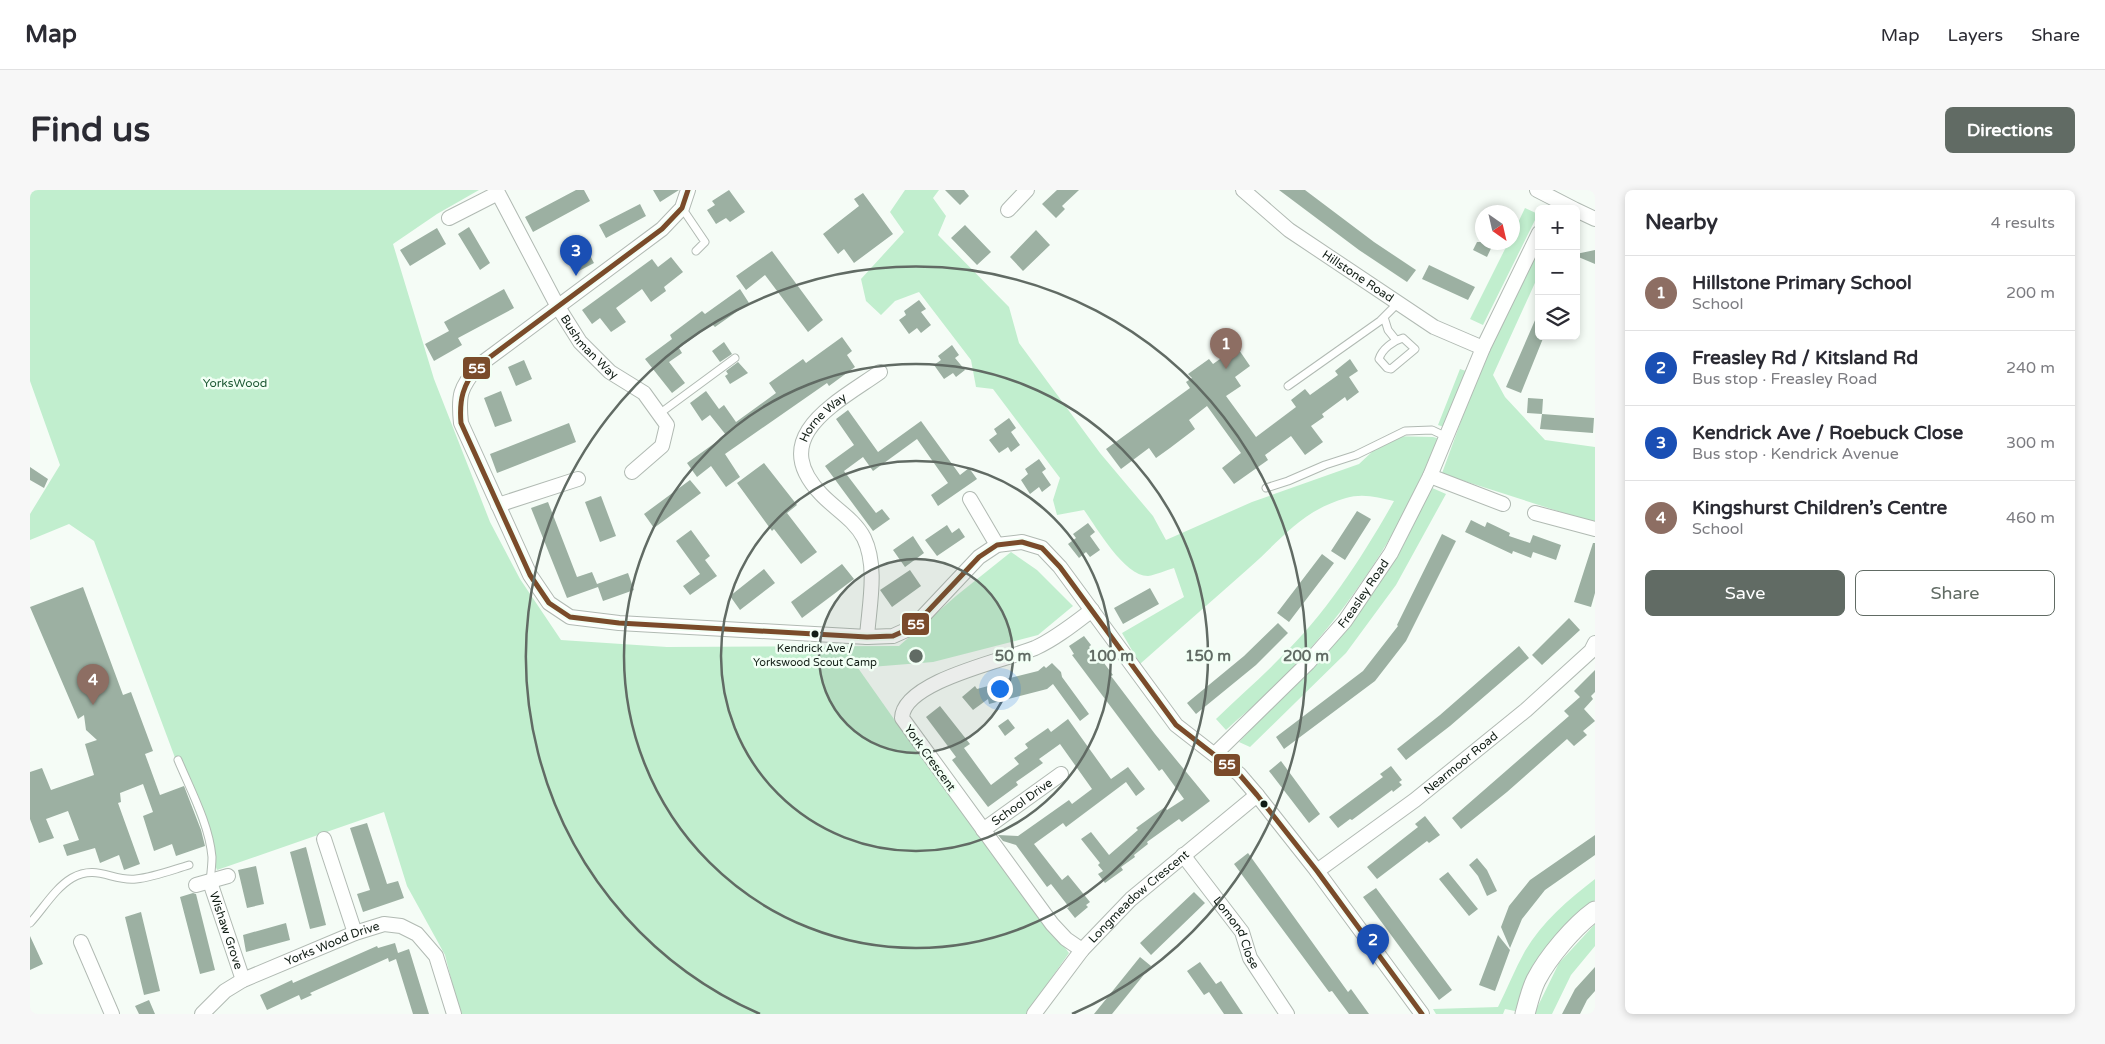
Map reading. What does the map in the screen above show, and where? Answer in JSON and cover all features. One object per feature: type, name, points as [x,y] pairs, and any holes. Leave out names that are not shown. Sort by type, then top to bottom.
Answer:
[{"type":"street","points":[[688,190],[682,208],[662,229],[478,366],[465,383],[459,401],[461,423],[530,575],[549,603],[570,617],[619,623],[867,637],[894,636],[913,628],[979,557],[997,545],[1022,542],[1042,548],[1060,567],[1176,725],[1239,774],[1257,795],[1317,871],[1422,1014]]},
{"type":"street","points":[[1008,210],[1027,190]]},
{"type":"street","name":"Hillstone Road","points":[[1243,190],[1289,230],[1398,303],[1434,326],[1483,348]]},
{"type":"street","points":[[1536,190],[1567,205]]},
{"type":"street","name":"Bushman Way","points":[[449,218],[501,192],[558,307],[580,342],[610,372],[644,393],[667,425],[662,446],[632,472]]},
{"type":"street","points":[[1580,212],[1595,219]]},
{"type":"street","name":"Freasley Road","points":[[1215,754],[1308,663],[1345,621],[1391,552],[1430,476],[1483,348],[1535,241]]},
{"type":"street","name":"Horne Way","points":[[867,637],[872,567],[864,539],[848,518],[820,494],[805,471],[801,456],[804,434],[822,412],[880,372]]},
{"type":"street","points":[[1430,476],[1503,504]]},
{"type":"street","points":[[498,505],[578,479]]},
{"type":"street","points":[[970,499],[997,545]]},
{"type":"street","points":[[1535,512],[1595,528]]},
{"type":"street","name":"York Crescent","points":[[1082,950],[1052,924],[906,726],[902,718],[902,712],[910,700],[933,684],[958,673],[1036,647],[1072,626],[1092,610]]},
{"type":"street","name":"Nearmoor Road","points":[[1317,871],[1415,800],[1526,710],[1591,651],[1595,643]]},
{"type":"street","name":"School Drive","points":[[983,830],[1061,774]]},
{"type":"street","name":"Longmeadow Crescent","points":[[1040,1012],[1082,950],[1131,899],[1257,795]]},
{"type":"street","points":[[324,839],[355,933]]},
{"type":"street","name":"Lomond Close","points":[[1182,855],[1242,932],[1250,958],[1287,1014]]},
{"type":"street","name":"Wishaw Grove","points":[[196,884],[228,876]]},
{"type":"street","name":"Wishaw Grove","points":[[210,882],[243,980]]},
{"type":"street","points":[[1525,1014],[1536,981],[1545,966],[1560,946],[1595,911]]},
{"type":"street","name":"Yorks Wood Drive","points":[[202,1014],[225,991],[243,980],[355,933],[384,924],[401,926],[417,934],[436,956],[454,1014]]},
{"type":"street","points":[[81,942],[112,1014]]},
{"type":"lane","points":[[682,208],[705,242],[696,251]]},
{"type":"lane","points":[[1288,386],[1384,317],[1398,303]]},
{"type":"lane","points":[[1384,317],[1388,330],[1396,340]]},
{"type":"lane","points":[[1403,338],[1415,350],[1391,369],[1387,368],[1379,359],[1381,353],[1396,340],[1403,338]]},
{"type":"lane","points":[[659,414],[735,358]]},
{"type":"lane","points":[[1266,488],[1288,481],[1325,464],[1356,455],[1405,431],[1432,430],[1447,438]]},
{"type":"lane","points":[[178,760],[208,836],[212,857],[210,882]]},
{"type":"lane","points":[[30,923],[60,888],[72,878],[81,874],[94,871],[135,880],[189,865]]},
{"type":"green space","name":"YorksWood","points":[[30,190],[479,190],[437,214],[393,244],[434,379],[490,522],[520,579],[561,640],[667,647],[899,646],[956,596],[1011,552],[1037,570],[1073,606],[1038,635],[933,662],[858,668],[908,739],[1069,953],[1026,1014],[460,1014],[445,955],[407,886],[384,812],[217,870],[94,541],[69,524],[30,540],[30,514],[60,465],[30,381]]},
{"type":"green space","points":[[905,190],[939,190],[933,198],[946,216],[938,235],[1009,307],[1019,343],[1100,453],[1153,516],[1166,540],[1252,502],[1359,464],[1389,436],[1433,437],[1440,439],[1423,478],[1397,526],[1350,599],[1314,645],[1268,693],[1226,730],[1216,719],[1272,666],[1313,623],[1343,584],[1370,543],[1394,501],[1370,496],[1358,496],[1346,498],[1316,510],[1293,527],[1140,664],[1122,633],[1184,597],[1174,568],[1154,575],[1139,574],[1112,550],[1084,510],[1057,515],[1053,500],[1060,478],[993,389],[976,387],[971,360],[919,292],[895,301],[881,315],[866,301],[861,279],[904,232],[890,212]]},
{"type":"green space","points":[[1525,208],[1535,213],[1535,220],[1483,325],[1470,319],[1504,250],[1520,250],[1520,218]]},
{"type":"green space","points":[[1535,250],[1535,283],[1493,375],[1505,397],[1545,440],[1595,447],[1595,523],[1461,480],[1441,476],[1483,361]]},
{"type":"green space","points":[[1460,369],[1469,372],[1447,428],[1438,425]]},
{"type":"green space","points":[[1430,487],[1446,494],[1396,585],[1346,653],[1250,747],[1239,742],[1292,686]]},
{"type":"green space","points":[[1595,879],[1595,900],[1568,923],[1546,949],[1529,978],[1515,1011],[1505,1009],[1503,1014],[1436,1014],[1433,1009],[1498,1007],[1525,951],[1539,930],[1565,903]]},
{"type":"green space","points":[[1595,924],[1595,946],[1571,975],[1552,1014],[1534,1014],[1559,963]]},
{"type":"building","points":[[576,190],[584,190],[590,201],[533,232],[525,217]]},
{"type":"building","points":[[653,190],[679,190],[660,202]]},
{"type":"building","points":[[729,190],[745,212],[730,222],[726,218],[716,224],[707,210],[715,205],[712,201]]},
{"type":"building","points":[[945,190],[964,190],[969,196],[960,205]]},
{"type":"building","points":[[1057,190],[1079,190],[1062,206],[1065,209],[1056,218],[1042,204]]},
{"type":"building","points":[[1279,190],[1305,190],[1374,242],[1416,270],[1407,282],[1359,250]]},
{"type":"building","points":[[863,193],[893,234],[854,263],[844,249],[838,254],[823,234],[859,206],[854,199]]},
{"type":"building","points":[[640,204],[646,216],[606,238],[599,225]]},
{"type":"building","points":[[965,225],[991,252],[977,265],[951,238]]},
{"type":"building","points":[[469,227],[490,263],[480,270],[458,234]]},
{"type":"building","points":[[437,228],[446,244],[410,266],[400,250]]},
{"type":"building","points":[[1036,230],[1050,245],[1023,271],[1010,257]]},
{"type":"building","points":[[579,235],[594,263],[577,272],[562,244]]},
{"type":"building","points":[[1475,246],[1475,250],[1490,250],[1487,257],[1473,250]]},
{"type":"building","points":[[1595,250],[1595,264],[1580,258],[1580,253]]},
{"type":"building","points":[[772,251],[823,320],[808,332],[765,275],[746,290],[736,276]]},
{"type":"building","points":[[671,257],[683,272],[664,287],[666,291],[651,302],[642,289],[616,308],[626,322],[611,332],[600,318],[592,324],[582,310],[652,259],[658,267]]},
{"type":"building","points":[[1429,265],[1475,287],[1468,300],[1422,279]]},
{"type":"building","points":[[504,289],[514,308],[458,338],[462,345],[434,361],[425,344],[449,331],[444,322]]},
{"type":"building","points":[[740,289],[749,303],[715,327],[712,324],[679,348],[682,353],[669,362],[685,383],[672,393],[645,359],[672,339],[670,335],[702,311],[705,314]]},
{"type":"building","points":[[919,300],[926,309],[921,312],[931,325],[921,333],[917,328],[909,334],[899,320],[906,315],[904,311]]},
{"type":"building","points":[[1535,320],[1535,340],[1542,340],[1521,393],[1506,387]]},
{"type":"building","points":[[842,337],[852,351],[847,355],[855,367],[829,386],[827,383],[725,454],[740,477],[726,487],[711,466],[697,477],[687,463],[726,435],[710,415],[702,421],[690,403],[706,391],[719,409],[724,405],[736,422],[776,393],[769,383],[803,359],[806,363]]},
{"type":"building","points":[[724,342],[732,354],[720,362],[712,351]]},
{"type":"building","points":[[952,345],[959,355],[955,358],[965,370],[956,377],[953,373],[944,379],[934,365],[941,360],[938,356]]},
{"type":"building","points":[[1237,347],[1250,366],[1235,377],[1241,386],[1226,396],[1256,437],[1296,407],[1291,400],[1305,389],[1310,395],[1338,375],[1335,371],[1350,359],[1358,371],[1349,377],[1359,392],[1347,401],[1345,397],[1322,414],[1324,417],[1311,426],[1323,442],[1305,455],[1291,436],[1265,455],[1268,460],[1234,484],[1222,468],[1241,453],[1207,406],[1189,420],[1195,429],[1170,448],[1156,458],[1149,448],[1121,469],[1106,449],[1190,388],[1186,382],[1192,378],[1188,374],[1209,359],[1213,364]]},
{"type":"building","points":[[524,360],[532,379],[516,386],[508,367]]},
{"type":"building","points":[[738,362],[748,373],[730,384],[725,376],[728,374],[726,371]]},
{"type":"building","points":[[501,391],[512,421],[495,427],[484,398]]},
{"type":"building","points":[[1528,398],[1543,399],[1542,414],[1527,413]]},
{"type":"building","points":[[848,410],[878,452],[921,421],[960,475],[969,468],[977,479],[938,506],[931,495],[948,483],[917,439],[873,471],[863,457],[844,471],[876,513],[882,509],[890,519],[873,531],[825,466],[854,445],[836,419]]},
{"type":"building","points":[[1542,414],[1594,418],[1593,433],[1540,429]]},
{"type":"building","points":[[1009,418],[1016,428],[1011,432],[1020,445],[1011,452],[1008,447],[999,453],[989,440],[997,434],[994,429]]},
{"type":"building","points":[[569,423],[576,442],[497,473],[490,454]]},
{"type":"building","points":[[1039,459],[1046,469],[1042,472],[1051,485],[1042,492],[1039,487],[1030,494],[1021,480],[1028,474],[1025,469]]},
{"type":"building","points":[[764,463],[797,505],[787,513],[817,552],[801,564],[774,529],[772,531],[737,483]]},
{"type":"building","points":[[30,467],[48,479],[44,488],[30,480]]},
{"type":"building","points":[[690,480],[701,493],[654,528],[644,514]]},
{"type":"building","points":[[601,496],[616,536],[600,542],[585,502]]},
{"type":"building","points":[[548,502],[577,577],[592,572],[597,584],[628,573],[634,590],[603,601],[598,587],[567,598],[531,508]]},
{"type":"building","points":[[1357,511],[1371,519],[1345,560],[1331,551]]},
{"type":"building","points":[[1471,520],[1485,527],[1487,522],[1510,533],[1509,536],[1530,543],[1533,535],[1561,545],[1556,560],[1533,552],[1531,558],[1513,551],[1512,554],[1465,532]]},
{"type":"building","points":[[1088,523],[1095,532],[1090,536],[1100,550],[1090,557],[1086,552],[1079,558],[1068,544],[1076,538],[1073,534]]},
{"type":"building","points":[[947,525],[952,533],[959,528],[965,537],[937,556],[925,540]]},
{"type":"building","points":[[691,530],[710,556],[705,560],[717,576],[690,595],[683,586],[700,574],[676,541]]},
{"type":"building","points":[[1442,534],[1456,541],[1406,641],[1375,681],[1284,749],[1276,737],[1363,671],[1398,626]]},
{"type":"building","points":[[913,536],[924,553],[905,567],[893,550]]},
{"type":"building","points":[[1593,543],[1595,543],[1595,593],[1591,607],[1574,602]]},
{"type":"building","points":[[1322,554],[1334,563],[1289,622],[1277,613]]},
{"type":"building","points":[[842,564],[854,579],[802,618],[791,602]]},
{"type":"building","points":[[764,569],[775,583],[740,610],[730,596]]},
{"type":"building","points":[[910,570],[921,586],[892,607],[880,590]]},
{"type":"building","points":[[83,587],[123,695],[131,692],[153,751],[145,754],[160,795],[184,786],[201,830],[205,846],[176,856],[172,844],[154,851],[143,816],[153,812],[143,784],[120,793],[121,802],[118,803],[140,864],[124,870],[119,855],[100,863],[95,848],[67,856],[63,845],[79,840],[68,811],[46,819],[54,838],[39,843],[30,819],[30,772],[42,768],[51,790],[94,775],[85,744],[97,740],[86,730],[84,715],[78,719],[30,607]]},
{"type":"building","points":[[1150,588],[1159,604],[1123,624],[1114,608]]},
{"type":"building","points":[[1569,618],[1580,630],[1542,665],[1532,655]]},
{"type":"building","points":[[1278,623],[1288,633],[1256,665],[1196,714],[1187,703],[1244,656]]},
{"type":"building","points":[[1084,636],[1091,645],[1089,647],[1104,663],[1113,675],[1111,676],[1155,734],[1210,801],[1182,822],[1179,819],[1147,842],[1148,844],[1134,855],[1135,857],[1121,867],[1123,870],[1105,883],[1098,874],[1103,871],[1098,865],[1100,863],[1081,839],[1091,832],[1109,855],[1138,830],[1136,828],[1165,807],[1167,810],[1184,799],[1162,769],[1159,771],[1072,655],[1074,654],[1069,646]]},
{"type":"building","points":[[1519,646],[1529,658],[1450,726],[1406,760],[1397,749],[1440,715]]},
{"type":"building","points":[[1052,663],[1061,672],[1062,677],[1089,714],[1080,721],[1053,684],[1047,689],[989,704],[988,699],[973,710],[962,697],[975,686],[977,689],[1003,682],[1002,680],[1038,671],[1044,666],[1046,668]]},
{"type":"building","points":[[1595,670],[1595,692],[1591,696],[1593,699],[1584,709],[1595,721],[1583,731],[1587,735],[1574,746],[1567,739],[1507,792],[1461,829],[1452,818],[1569,716],[1564,711],[1580,697],[1574,691]]},
{"type":"building","points":[[940,706],[970,744],[964,748],[991,785],[1019,764],[1014,758],[1028,748],[1025,744],[1048,728],[1051,732],[1068,719],[1111,779],[1128,767],[1145,789],[1136,796],[1126,782],[1066,827],[1063,823],[1034,844],[1062,880],[1068,875],[1090,902],[1086,905],[1088,907],[1075,918],[1051,884],[1047,887],[1016,845],[1003,841],[998,835],[1018,836],[1069,800],[1072,804],[1092,789],[1060,744],[1039,759],[1043,763],[1016,782],[1018,785],[988,807],[952,760],[956,757],[926,717]]},
{"type":"building","points":[[1008,719],[1015,728],[1005,736],[998,726]]},
{"type":"building","points":[[1281,761],[1320,814],[1309,823],[1269,771]]},
{"type":"building","points":[[1391,766],[1402,780],[1399,782],[1402,785],[1338,828],[1329,817],[1383,777],[1380,774]]},
{"type":"building","points":[[1425,816],[1440,835],[1429,843],[1427,841],[1377,879],[1367,867],[1418,827],[1415,824]]},
{"type":"building","points":[[367,823],[387,884],[398,881],[404,898],[363,912],[357,894],[370,890],[350,828]]},
{"type":"building","points":[[1595,835],[1595,855],[1545,890],[1522,919],[1510,948],[1501,927],[1509,906],[1530,880]]},
{"type":"building","points":[[306,847],[326,925],[310,929],[290,852]]},
{"type":"building","points":[[1248,853],[1348,992],[1351,989],[1369,1014],[1349,1014],[1332,991],[1329,992],[1234,864]]},
{"type":"building","points":[[1477,858],[1487,870],[1497,891],[1487,896],[1478,876],[1469,865]]},
{"type":"building","points":[[256,866],[264,904],[247,908],[238,870]]},
{"type":"building","points":[[1448,872],[1478,909],[1469,916],[1439,879]]},
{"type":"building","points":[[1376,888],[1452,990],[1439,1000],[1363,897]]},
{"type":"building","points":[[1194,892],[1205,903],[1151,955],[1140,943]]},
{"type":"building","points":[[193,893],[196,894],[215,970],[200,974],[180,897]]},
{"type":"building","points":[[141,912],[160,991],[144,995],[125,917]]},
{"type":"building","points":[[286,923],[290,940],[246,952],[243,935]]},
{"type":"building","points":[[1498,935],[1510,950],[1495,991],[1479,985]]},
{"type":"building","points":[[30,936],[43,964],[30,970]]},
{"type":"building","points":[[395,943],[398,953],[409,949],[429,1014],[413,1014],[396,959],[389,962],[388,958],[310,993],[312,995],[301,1000],[299,995],[267,1010],[260,995],[292,980],[293,983],[377,946],[378,948]]},
{"type":"building","points":[[1140,957],[1151,966],[1112,1014],[1094,1014]]},
{"type":"building","points":[[1200,962],[1216,984],[1221,981],[1243,1014],[1224,1014],[1209,992],[1204,995],[1187,971]]},
{"type":"building","points":[[1595,967],[1595,991],[1587,1000],[1580,1014],[1562,1014],[1575,989]]},
{"type":"building","points":[[149,1000],[155,1014],[139,1014],[135,1006]]},
{"type":"transit line","name":"55","points":[[688,190],[682,208],[662,229],[478,366],[463,393],[461,423],[530,575],[549,603],[570,617],[619,623],[867,637],[893,636],[913,627],[979,557],[997,545],[1022,542],[1042,548],[1060,567],[1176,725],[1239,774],[1257,795],[1317,871],[1422,1014]]},
{"type":"place","name":"Kendrick Ave / Roebuck Close","points":[[576,276]]},
{"type":"place","name":"Hillstone Primary School","points":[[1226,369]]},
{"type":"place","name":"Kendrick Ave / Yorkswood Scout Camp","points":[[815,634]]},
{"type":"place","name":"Kingshurst Children’s Centre","points":[[93,705]]},
{"type":"place","name":"Freasley Rd / Kitsland Rd","points":[[1373,965]]}]
